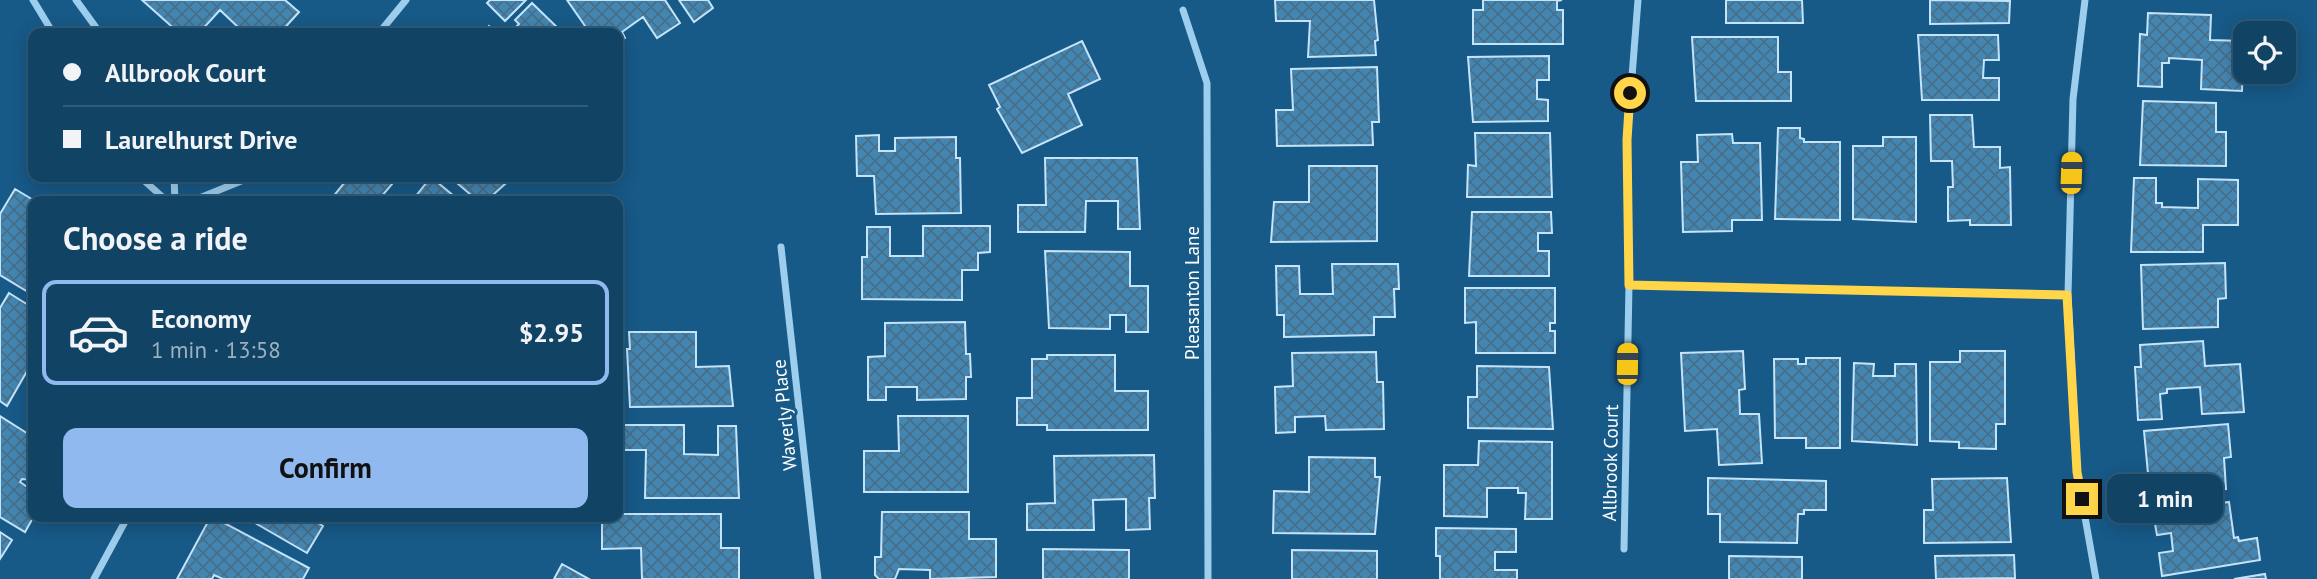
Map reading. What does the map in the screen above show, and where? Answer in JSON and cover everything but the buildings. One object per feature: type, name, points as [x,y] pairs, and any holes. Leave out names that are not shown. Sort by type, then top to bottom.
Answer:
[{"type":"street","points":[[33,0],[50,28]]},
{"type":"street","points":[[76,0],[96,28]]},
{"type":"street","points":[[383,28],[406,0]]},
{"type":"street","name":"Allbrook Court","points":[[1624,549],[1629,285],[1627,140],[1638,0]]},
{"type":"street","points":[[2085,0],[2073,99],[2067,295],[2077,472],[2096,579]]},
{"type":"street","name":"Pleasanton Lane","points":[[1183,10],[1207,83],[1208,579]]},
{"type":"street","points":[[146,182],[161,196]]},
{"type":"street","points":[[204,196],[239,182]]},
{"type":"street","name":"Waverly Place","points":[[781,247],[818,579]]},
{"type":"street","points":[[1629,285],[2067,295]]},
{"type":"street","points":[[94,579],[125,522]]},
{"type":"route","points":[[1630,93],[1627,140],[1629,285],[2067,295],[2077,472],[2082,499]]}]
